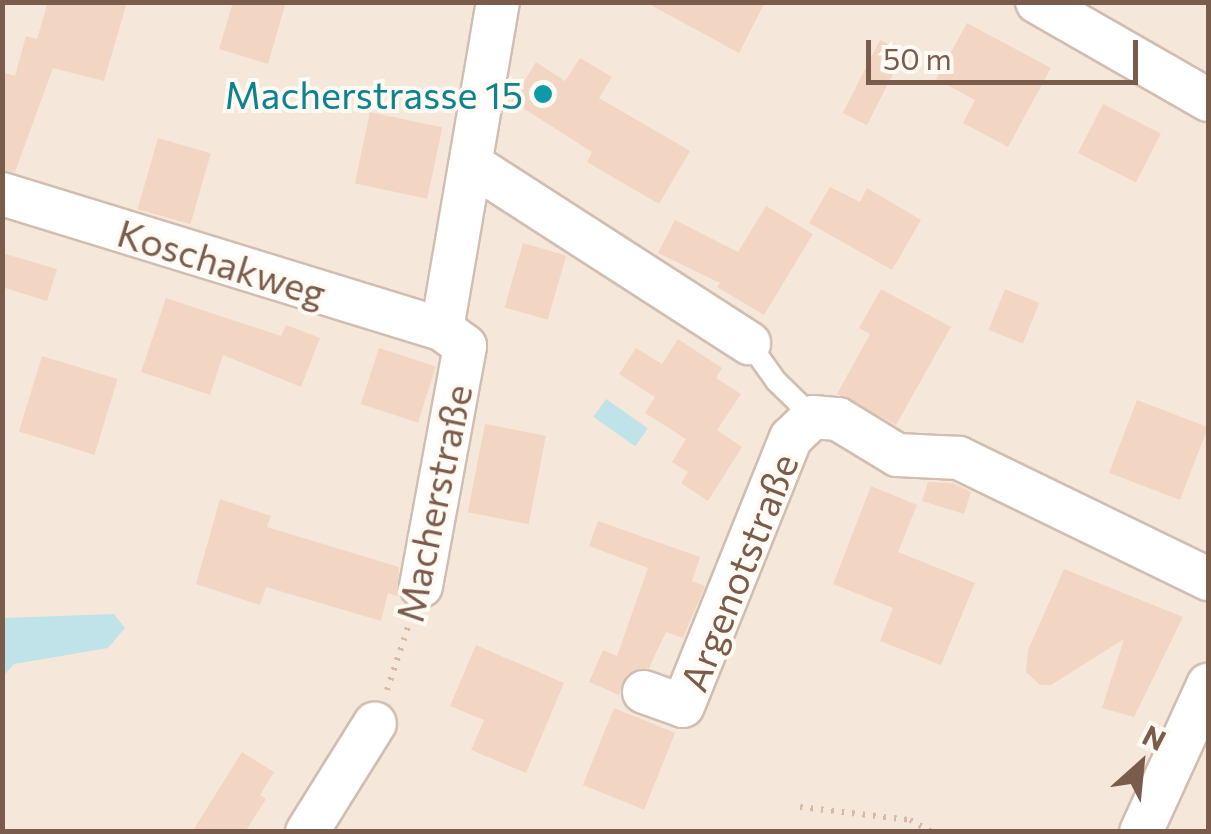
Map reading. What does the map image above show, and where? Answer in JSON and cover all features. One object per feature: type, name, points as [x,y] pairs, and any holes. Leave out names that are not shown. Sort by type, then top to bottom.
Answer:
[{"type":"street","name":"Macherstraße","points":[[420,586],[466,346],[442,329],[498,2]]},
{"type":"street","points":[[1037,2],[1208,100]]},
{"type":"street","points":[[470,164],[749,344]]},
{"type":"street","name":"Koschakweg","points":[[2,194],[442,329]]},
{"type":"street","name":"Argenotstraße","points":[[644,692],[683,706],[791,438],[813,417],[838,419],[897,454],[959,458],[1208,578]]},
{"type":"street","points":[[1141,832],[1208,686]]},
{"type":"street","points":[[307,832],[375,723]]},
{"type":"lane","points":[[749,344],[776,381],[813,417]]},
{"type":"path","name":"Macherstraße","points":[[375,723],[420,586]]},
{"type":"path","points":[[800,807],[910,820],[932,832]]},
{"type":"shaded area","points":[[3,3],[1208,3],[1208,831],[3,831]]},
{"type":"water","points":[[606,399],[648,428],[635,446],[593,417]]},
{"type":"water","points":[[114,614],[125,628],[108,648],[14,664],[3,676],[3,618]]},
{"type":"building","points":[[48,2],[127,2],[104,81],[53,68],[15,172],[2,170],[2,72],[15,76],[26,36],[37,39]]},
{"type":"building","points":[[233,2],[286,2],[268,64],[219,49]]},
{"type":"building","points":[[645,2],[765,2],[739,53]]},
{"type":"building","points":[[967,23],[1051,68],[1008,147],[963,123],[975,100],[936,79]]},
{"type":"building","points":[[880,40],[904,52],[867,125],[843,113]]},
{"type":"building","points":[[580,58],[612,77],[599,98],[690,151],[659,204],[587,162],[592,152],[512,101],[536,62],[565,81]]},
{"type":"building","points":[[1103,104],[1161,134],[1136,183],[1078,153]]},
{"type":"building","points":[[370,112],[442,127],[427,199],[355,183]]},
{"type":"building","points":[[158,138],[211,153],[190,224],[138,209]]},
{"type":"building","points":[[830,187],[860,202],[867,188],[921,220],[892,270],[809,223]]},
{"type":"building","points":[[766,206],[813,234],[764,315],[717,287],[720,283],[658,253],[675,220],[738,252]]},
{"type":"building","points":[[523,243],[566,255],[548,320],[505,307]]},
{"type":"building","points":[[2,253],[57,269],[47,301],[2,287]]},
{"type":"building","points":[[881,289],[951,327],[896,425],[837,394],[870,334],[859,328]]},
{"type":"building","points":[[1005,289],[1039,303],[1023,344],[989,330]]},
{"type":"building","points":[[166,298],[281,336],[286,325],[320,338],[301,387],[223,355],[210,395],[141,372]]},
{"type":"building","points":[[678,339],[722,368],[716,378],[741,394],[717,430],[742,447],[708,501],[681,483],[688,472],[672,462],[686,439],[645,413],[655,397],[619,374],[636,348],[662,364]]},
{"type":"building","points":[[379,348],[436,367],[418,423],[361,404]]},
{"type":"building","points":[[42,356],[118,379],[94,455],[19,432]]},
{"type":"building","points":[[1137,400],[1208,427],[1180,500],[1109,473]]},
{"type":"building","points":[[485,424],[546,436],[529,524],[468,512]]},
{"type":"building","points":[[928,482],[953,483],[971,492],[964,514],[922,501]]},
{"type":"building","points":[[871,486],[917,505],[898,552],[975,583],[941,665],[880,641],[893,608],[833,584]]},
{"type":"building","points":[[220,499],[271,516],[267,527],[399,567],[398,596],[388,593],[381,621],[266,587],[260,605],[196,584]]},
{"type":"building","points":[[598,521],[700,557],[692,581],[705,586],[683,638],[666,632],[649,668],[627,674],[619,695],[589,682],[603,650],[617,656],[648,568],[589,546]]},
{"type":"building","points":[[1064,569],[1183,617],[1134,717],[1102,708],[1124,639],[1051,685],[1040,685],[1026,672],[1028,650]]},
{"type":"building","points":[[476,645],[564,683],[526,773],[471,750],[484,720],[450,706]]},
{"type":"building","points":[[614,708],[675,733],[644,810],[583,785]]},
{"type":"building","points":[[242,752],[274,772],[260,795],[266,799],[245,832],[192,832]]},
{"type":"place","name":"Macherstrasse 15","points":[[543,94]]}]
